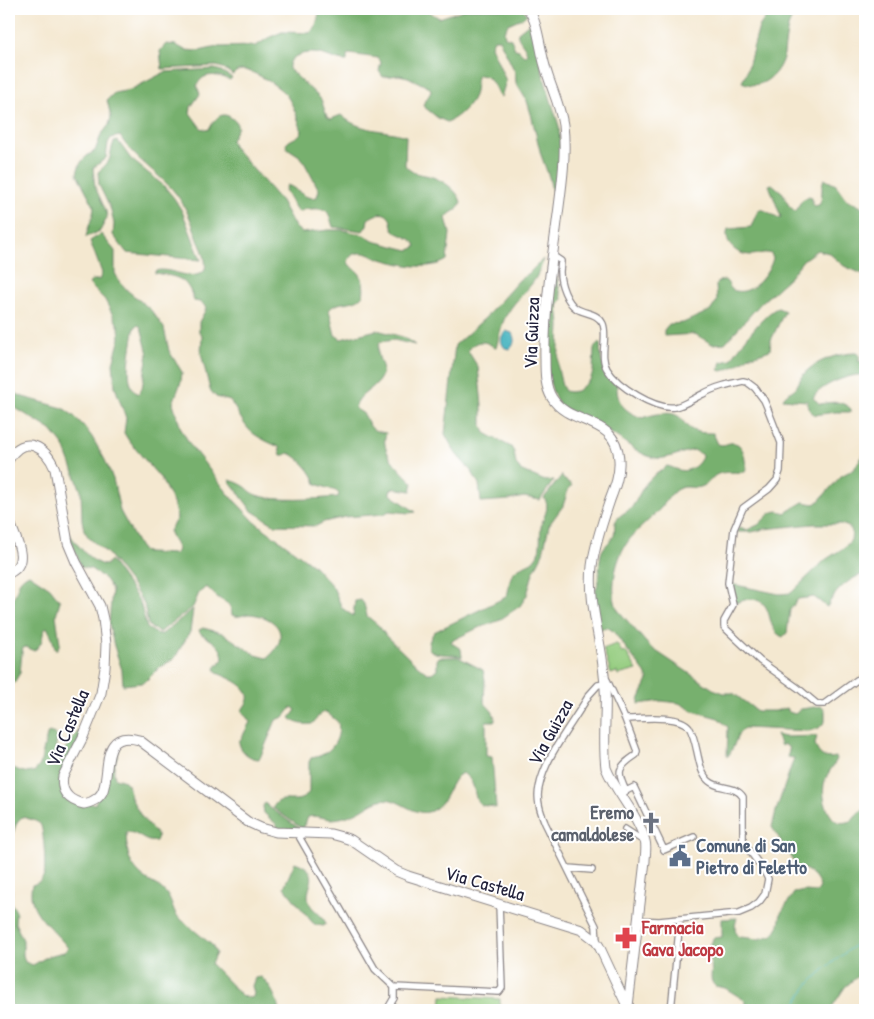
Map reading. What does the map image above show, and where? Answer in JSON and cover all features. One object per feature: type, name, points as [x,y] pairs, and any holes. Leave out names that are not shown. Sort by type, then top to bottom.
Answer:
[{"type":"main road","name":"Via Guizza","points":[[528,9],[535,23],[545,68],[563,126],[562,168],[546,327],[545,360],[548,390],[552,398],[564,410],[595,424],[612,436],[620,460],[617,481],[592,564],[591,579],[593,607],[605,680],[606,768],[612,782],[624,793],[646,842]]},
{"type":"main road","name":"Via Castella","points":[[9,459],[14,450],[20,446],[28,445],[35,446],[45,452],[52,460],[68,543],[76,562],[95,595],[104,619],[106,644],[101,693],[63,776],[63,788],[66,794],[76,803],[84,804],[96,800],[104,788],[106,762],[112,746],[125,739],[144,743],[237,816],[248,822],[268,830],[342,836],[361,846],[396,871],[408,876],[572,925],[582,930],[597,942],[628,1009]]},
{"type":"main road","points":[[9,520],[18,542],[20,554],[20,561],[17,567],[9,574]]},
{"type":"main road","points":[[628,1009],[646,842]]},
{"type":"street","points":[[552,255],[561,261],[560,276],[569,301],[576,308],[596,316],[603,324],[606,366],[613,376],[630,391],[649,401],[667,407],[674,407],[682,405],[704,393],[743,381],[755,388],[764,400],[781,443],[779,474],[769,489],[743,508],[734,529],[728,583],[732,605],[724,621],[724,627],[760,661],[817,704],[824,704],[865,674]]},
{"type":"street","points":[[605,680],[625,719],[637,751],[636,755],[624,764],[620,771],[624,793],[634,787],[664,850],[694,837]]},
{"type":"street","name":"Via Guizza","points":[[597,942],[596,926],[545,823],[540,810],[538,789],[548,764],[589,695],[605,680]]},
{"type":"street","points":[[625,719],[677,719],[687,725],[693,736],[701,770],[705,777],[715,784],[738,791],[743,797],[743,839],[768,879],[765,894],[759,902],[747,911],[680,920],[653,922],[638,920]]},
{"type":"street","points":[[625,829],[646,842]]},
{"type":"street","points":[[297,833],[375,969],[394,987],[499,992],[502,988],[499,904]]},
{"type":"street","points":[[568,868],[592,870]]},
{"type":"street","points":[[671,1010],[680,920]]},
{"type":"street","points":[[387,1010],[394,998],[394,987]]},
{"type":"green space","points":[[320,9],[397,9],[403,12],[405,9],[429,9],[428,11],[439,18],[466,9],[523,9],[527,14],[508,24],[504,31],[505,37],[511,39],[515,49],[524,55],[527,54],[518,38],[518,32],[528,24],[533,28],[544,78],[559,126],[558,197],[552,191],[527,101],[516,83],[515,72],[499,39],[494,39],[491,46],[506,81],[501,97],[487,77],[478,75],[474,96],[471,101],[460,114],[447,122],[438,118],[423,106],[431,90],[430,88],[408,77],[399,75],[383,77],[379,71],[381,62],[378,58],[349,54],[347,55],[347,61],[344,61],[320,54],[305,53],[291,60],[289,69],[321,99],[327,117],[331,119],[341,115],[364,127],[406,136],[405,165],[408,169],[443,182],[451,187],[461,202],[458,208],[446,218],[450,233],[447,260],[431,266],[413,266],[364,253],[355,254],[348,262],[361,276],[364,286],[363,295],[355,300],[332,307],[329,310],[335,335],[341,339],[377,330],[403,337],[415,345],[394,340],[380,342],[378,353],[382,368],[381,377],[359,399],[355,408],[364,415],[373,429],[386,433],[385,440],[388,454],[397,467],[413,483],[411,491],[393,488],[390,494],[416,512],[389,511],[384,514],[345,517],[316,526],[275,525],[252,511],[229,480],[242,485],[256,495],[275,499],[319,499],[338,497],[339,494],[336,491],[316,484],[309,470],[293,455],[289,453],[281,455],[279,447],[250,431],[230,401],[216,397],[210,390],[201,353],[202,336],[199,332],[199,322],[206,309],[202,303],[194,301],[185,283],[176,277],[155,273],[155,271],[161,270],[194,275],[200,274],[205,270],[202,251],[182,202],[160,177],[130,150],[120,136],[111,138],[108,143],[106,158],[93,168],[95,187],[106,211],[107,218],[100,231],[86,237],[94,206],[77,174],[81,163],[85,157],[95,151],[101,135],[109,125],[111,117],[107,100],[114,93],[130,90],[165,72],[215,69],[232,78],[230,80],[207,76],[199,81],[197,86],[200,94],[191,107],[190,113],[201,128],[208,130],[214,121],[223,115],[230,117],[236,122],[238,127],[231,140],[233,146],[281,201],[295,227],[302,233],[343,230],[364,235],[373,241],[409,250],[416,247],[413,241],[394,231],[390,219],[385,214],[379,214],[368,219],[363,231],[333,227],[329,214],[325,210],[307,209],[300,212],[297,211],[285,190],[287,185],[312,198],[317,197],[319,190],[301,157],[287,148],[286,144],[299,136],[302,131],[289,99],[272,84],[247,71],[240,70],[233,75],[223,68],[216,66],[162,69],[160,51],[166,44],[176,45],[185,50],[199,51],[217,47],[256,46],[282,32],[310,33],[316,26]]},
{"type":"green space","points":[[771,9],[797,9],[788,27],[782,61],[774,74],[763,83],[756,85],[742,82],[759,27]]},
{"type":"green space","points":[[118,141],[131,159],[164,186],[174,198],[182,211],[201,260],[127,253],[113,235],[114,224],[111,210],[99,185],[98,172],[109,161],[114,142]]},
{"type":"green space","points":[[824,179],[836,185],[846,199],[865,209],[865,275],[844,266],[829,253],[817,250],[803,260],[790,277],[761,303],[725,343],[712,344],[695,334],[664,336],[664,330],[669,324],[683,323],[711,310],[717,301],[716,285],[719,281],[725,280],[732,289],[742,291],[749,290],[764,276],[773,258],[771,254],[751,255],[736,251],[729,244],[727,234],[728,229],[751,227],[756,214],[760,210],[779,218],[781,217],[769,185],[772,184],[783,193],[789,206],[795,211],[802,200],[809,196],[812,197],[814,206],[819,205]]},
{"type":"green space","points":[[101,234],[115,251],[115,273],[119,281],[150,309],[164,328],[169,351],[182,372],[181,382],[173,403],[181,429],[191,446],[230,496],[255,522],[313,565],[333,587],[342,608],[353,616],[355,601],[361,600],[367,616],[413,662],[427,673],[432,673],[437,669],[439,657],[458,657],[483,670],[485,680],[484,702],[495,718],[495,721],[486,721],[486,756],[492,757],[496,808],[480,804],[476,798],[473,785],[467,776],[462,773],[457,776],[441,803],[431,811],[426,812],[416,811],[386,799],[342,818],[308,817],[303,829],[273,808],[280,801],[300,799],[309,792],[309,762],[311,758],[323,754],[333,746],[338,735],[338,722],[326,712],[319,715],[312,724],[297,723],[290,718],[296,710],[292,707],[284,717],[276,720],[260,758],[249,756],[244,752],[239,743],[250,722],[242,711],[248,700],[248,695],[246,690],[237,682],[217,673],[215,668],[223,659],[221,650],[215,643],[200,633],[199,630],[203,628],[222,633],[256,655],[267,658],[278,644],[280,632],[278,628],[264,617],[248,614],[232,615],[227,603],[206,587],[199,593],[193,607],[160,632],[151,628],[148,624],[144,604],[131,584],[108,554],[89,538],[84,530],[81,491],[64,446],[51,430],[9,404],[9,390],[23,397],[63,408],[74,416],[92,437],[105,460],[113,479],[120,511],[139,546],[148,553],[175,554],[178,550],[169,531],[177,518],[173,503],[161,479],[124,433],[126,418],[115,387],[113,363],[120,338],[119,327],[105,300],[89,284],[92,280],[99,280],[102,273],[90,241]],"holes":[[[138,325],[141,327],[148,354],[142,388],[138,394],[130,382],[129,365],[135,327]]]},
{"type":"green space","points":[[543,259],[537,276],[506,315],[496,348],[488,343],[481,342],[474,344],[468,351],[478,367],[482,426],[485,433],[511,447],[516,464],[520,470],[545,481],[554,480],[540,500],[524,497],[481,502],[479,484],[472,472],[456,454],[445,434],[455,345],[485,318],[519,280]]},
{"type":"green space","points":[[555,264],[555,272],[562,299],[558,305],[560,325],[558,369],[565,391],[577,391],[590,380],[593,372],[594,348],[600,342],[603,365],[617,383],[618,396],[626,409],[642,418],[660,414],[674,414],[681,418],[692,430],[702,433],[713,433],[718,444],[734,443],[739,445],[743,451],[746,465],[745,472],[721,473],[700,487],[683,487],[677,490],[634,534],[619,558],[615,576],[614,595],[618,610],[650,647],[713,689],[724,693],[733,693],[757,711],[775,711],[786,708],[789,712],[795,714],[801,709],[822,706],[825,710],[825,722],[819,728],[809,731],[744,728],[727,757],[728,727],[718,718],[693,711],[679,703],[661,701],[639,704],[648,680],[645,673],[613,631],[607,627],[598,630],[593,595],[598,581],[601,554],[613,536],[616,520],[632,507],[643,487],[650,479],[667,466],[683,471],[690,469],[699,462],[702,455],[694,450],[664,458],[642,454],[616,436],[560,406],[553,393],[549,376],[548,358],[549,317]]},
{"type":"green space","points":[[778,308],[785,311],[771,340],[770,350],[750,355],[734,367],[722,371],[719,370],[722,362],[731,360],[760,323]]},
{"type":"green space","points":[[856,353],[860,356],[858,361],[865,362],[865,375],[844,378],[829,384],[813,398],[820,404],[833,402],[844,404],[851,409],[851,412],[815,415],[809,410],[807,401],[783,399],[798,385],[802,376],[813,366],[834,356]]},
{"type":"green space","points":[[865,451],[865,578],[861,575],[845,584],[827,607],[814,597],[798,599],[790,610],[787,633],[783,637],[773,628],[767,610],[759,601],[749,599],[735,603],[731,584],[779,594],[791,593],[825,560],[845,547],[851,540],[852,531],[849,527],[841,524],[813,524],[752,532],[737,532],[740,527],[747,530],[758,525],[773,512],[780,511],[785,513],[803,502],[817,503],[841,476],[854,469]]},
{"type":"green space","points":[[562,475],[562,478],[572,485],[568,490],[563,506],[549,525],[543,553],[533,573],[527,595],[520,606],[498,621],[451,641],[461,649],[462,657],[431,651],[429,641],[434,632],[506,597],[514,572],[529,564],[537,556],[540,548],[541,527],[547,509],[544,498]]},
{"type":"green space","points":[[68,532],[85,553],[95,561],[106,565],[110,560],[140,602],[147,628],[157,634],[162,634],[193,609],[190,632],[174,659],[160,667],[146,681],[123,685],[122,670],[109,624],[112,590],[105,579],[91,569],[81,567]]},
{"type":"green space","points":[[29,574],[50,588],[60,601],[56,615],[60,644],[55,649],[47,627],[43,633],[42,641],[34,651],[26,647],[23,648],[20,673],[9,691],[9,600],[16,593],[21,580]]},
{"type":"green space","points":[[616,644],[622,653],[626,652],[637,670],[618,675],[617,672],[611,674],[603,649]]},
{"type":"green space","points":[[49,732],[55,734],[57,738],[54,759],[58,761],[75,735],[78,732],[83,732],[62,775],[64,796],[95,804],[115,749],[120,746],[114,766],[115,778],[128,784],[131,798],[141,816],[158,836],[156,841],[148,841],[134,833],[126,832],[128,853],[132,864],[141,875],[166,893],[178,917],[212,945],[216,953],[211,964],[242,996],[253,997],[252,986],[255,978],[261,977],[270,988],[280,1010],[14,1010],[9,998],[9,880],[9,765],[22,771],[35,771],[40,765]],"holes":[[[22,817],[40,824],[44,841],[45,872],[38,883],[32,885],[33,903],[42,919],[68,948],[64,952],[48,956],[33,965],[25,962],[23,940],[15,923],[16,911],[11,903],[12,891],[9,880],[12,852],[11,839],[17,822]]]},
{"type":"green space","points":[[776,735],[784,737],[817,736],[815,744],[820,754],[828,758],[836,757],[837,759],[825,780],[823,790],[829,813],[836,821],[842,823],[852,821],[859,812],[865,809],[865,970],[845,987],[830,1010],[748,1010],[746,1008],[746,1001],[725,988],[715,986],[711,979],[707,949],[713,938],[722,937],[722,919],[737,918],[735,931],[740,937],[759,939],[773,935],[779,925],[781,913],[794,893],[805,891],[817,892],[820,887],[812,874],[802,868],[798,868],[772,827],[794,758],[787,757],[788,747],[784,744],[781,746]]},
{"type":"green space","points":[[265,803],[304,832],[279,831],[276,824],[264,813],[263,806]]},
{"type":"green space","points":[[295,862],[304,866],[309,871],[311,881],[308,896],[309,902],[312,908],[325,921],[326,924],[324,926],[316,925],[312,922],[284,887]]},
{"type":"green space","points":[[442,996],[500,999],[500,1010],[441,1010]]},
{"type":"water","points":[[506,331],[512,333],[514,337],[514,343],[510,349],[505,348],[502,342],[502,337]]},
{"type":"waterway","points":[[794,1010],[799,998],[815,978],[865,936]]},
{"type":"place","name":"Eremo camaldolese","points":[[651,823]]},
{"type":"place","name":"Comune di San Pietro di Feletto","points":[[680,856]]},
{"type":"place","name":"Farmacia Gava Jacopo","points":[[626,938]]}]
